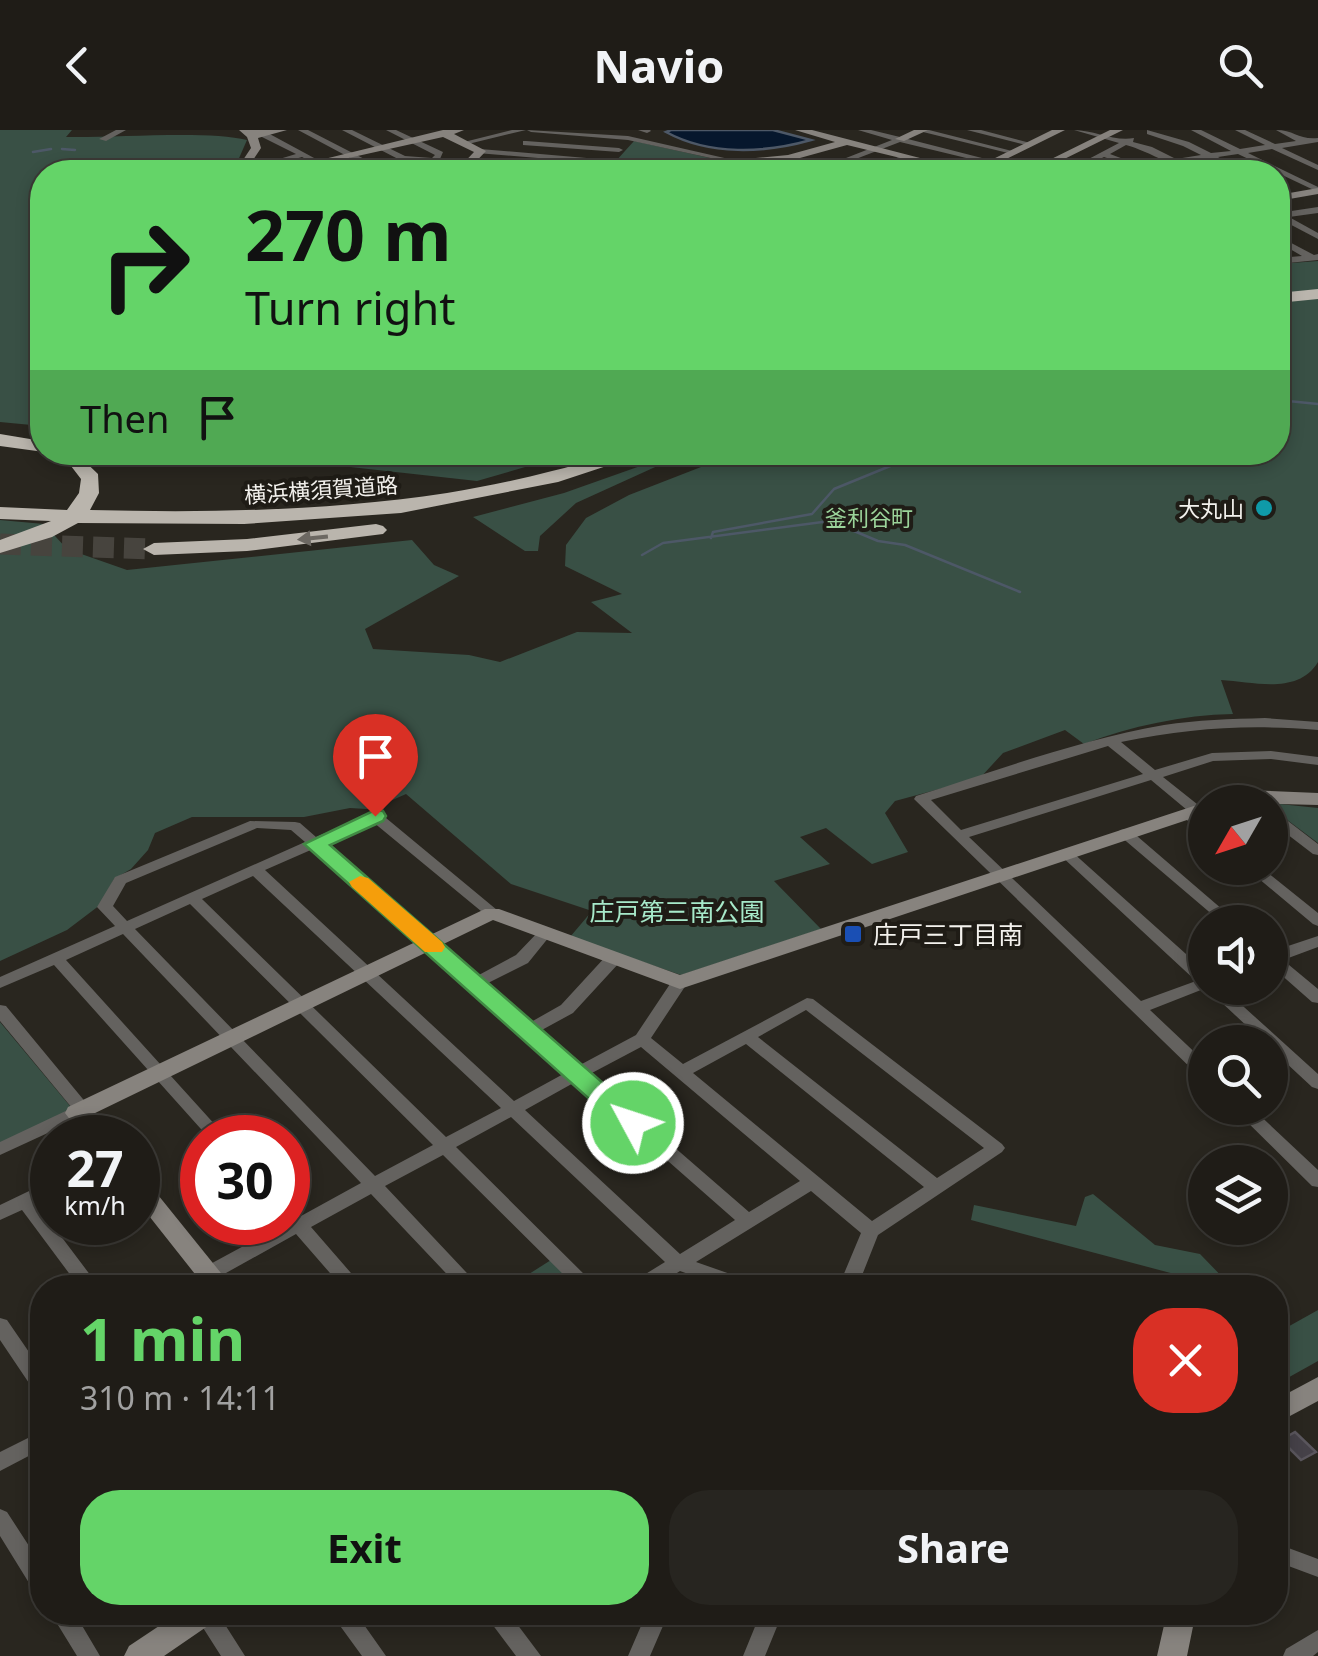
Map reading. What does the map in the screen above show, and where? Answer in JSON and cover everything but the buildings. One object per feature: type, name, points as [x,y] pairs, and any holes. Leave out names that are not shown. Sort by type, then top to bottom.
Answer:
[{"type":"highway","points":[[1290,300],[1318,294]]},
{"type":"highway","points":[[1290,302],[1318,302]]},
{"type":"highway","points":[[0,437],[30,438]]},
{"type":"highway","points":[[0,437],[30,445]]},
{"type":"highway","points":[[0,546],[55,528],[76,512],[91,488],[91,478],[80,465]]},
{"type":"highway","points":[[470,500],[574,465]]},
{"type":"highway","points":[[154,549],[282,542],[605,465]]},
{"type":"highway","name":"横浜横須賀道路","points":[[0,510],[216,521],[398,512]]},
{"type":"street","points":[[103,139],[122,130]]},
{"type":"street","points":[[253,133],[282,130]]},
{"type":"street","points":[[302,130],[361,160]]},
{"type":"street","points":[[346,130],[403,158],[424,160]]},
{"type":"street","points":[[390,130],[440,154],[435,160]]},
{"type":"street","points":[[326,160],[459,130]]},
{"type":"street","points":[[464,143],[522,130]]},
{"type":"street","points":[[612,160],[628,138],[646,130]]},
{"type":"street","points":[[800,130],[919,160]]},
{"type":"street","points":[[862,130],[984,160]]},
{"type":"street","points":[[844,160],[921,130],[1012,152]]},
{"type":"street","points":[[971,130],[1030,144]]},
{"type":"street","points":[[1025,130],[1054,133]]},
{"type":"street","points":[[1078,130],[1129,142],[1174,160]]},
{"type":"street","points":[[1056,160],[1118,130]]},
{"type":"street","points":[[1195,130],[1258,160]]},
{"type":"street","points":[[1239,130],[1318,168]]},
{"type":"street","points":[[1280,130],[1318,148]]},
{"type":"street","points":[[511,160],[533,131],[628,138],[706,160]]},
{"type":"street","points":[[1093,160],[1152,131],[1217,160]]},
{"type":"street","points":[[441,132],[480,152],[586,160]]},
{"type":"street","points":[[253,133],[313,160]]},
{"type":"street","points":[[249,160],[255,152],[253,133]]},
{"type":"street","points":[[996,160],[1054,133]]},
{"type":"street","points":[[1183,160],[1318,140]]},
{"type":"street","points":[[778,160],[846,142]]},
{"type":"street","points":[[526,143],[619,150]]},
{"type":"street","points":[[472,160],[480,152]]},
{"type":"street","points":[[1104,154],[1121,160]]},
{"type":"street","points":[[282,160],[302,155]]},
{"type":"street","points":[[898,160],[908,157]]},
{"type":"street","points":[[1290,176],[1318,190]]},
{"type":"street","points":[[1290,196],[1318,190]]},
{"type":"street","points":[[1290,215],[1317,211]]},
{"type":"street","points":[[1290,222],[1318,236]]},
{"type":"street","points":[[1290,245],[1315,258]]},
{"type":"street","points":[[1290,260],[1315,258]]},
{"type":"street","points":[[1188,1056],[921,799],[1175,724],[1245,719],[1318,726]]},
{"type":"street","points":[[1110,741],[1188,806]]},
{"type":"street","points":[[959,835],[1212,757],[1270,755],[1318,761]]},
{"type":"street","points":[[1288,797],[1317,796]]},
{"type":"street","points":[[0,983],[375,816],[492,913],[680,982],[1125,833],[1188,817]]},
{"type":"street","points":[[460,1275],[105,907],[120,880],[255,824],[295,826],[748,1221]]},
{"type":"street","points":[[1288,828],[1318,851]]},
{"type":"street","points":[[1125,833],[1210,905]]},
{"type":"street","points":[[1066,854],[1188,966]]},
{"type":"street","points":[[256,870],[678,1263],[712,1275]]},
{"type":"street","points":[[1274,885],[1318,921]]},
{"type":"street","points":[[192,898],[576,1275]]},
{"type":"street","points":[[0,1149],[492,913]]},
{"type":"street","points":[[475,983],[522,958],[544,934]]},
{"type":"street","points":[[1288,952],[1318,942]]},
{"type":"street","points":[[56,958],[198,1115]]},
{"type":"street","points":[[528,1031],[567,1010],[613,959]]},
{"type":"street","points":[[1288,972],[1318,998]]},
{"type":"street","points":[[310,1213],[373,1185],[642,1039],[680,982]]},
{"type":"street","points":[[1138,1008],[1188,989]]},
{"type":"street","points":[[682,1072],[806,1004],[996,1148],[872,1231],[853,1275]]},
{"type":"street","points":[[1233,1005],[1318,1083]]},
{"type":"street","points":[[0,1010],[83,1115]]},
{"type":"street","points":[[748,1036],[937,1188]]},
{"type":"street","points":[[642,1039],[872,1231]]},
{"type":"street","points":[[1260,1125],[1316,1176]]},
{"type":"street","points":[[659,1275],[812,1182]]},
{"type":"street","points":[[0,1213],[30,1198]]},
{"type":"street","points":[[25,1201],[81,1275]]},
{"type":"street","points":[[160,1213],[212,1275]]},
{"type":"street","points":[[310,1239],[343,1275]]},
{"type":"street","points":[[222,1275],[261,1245]]},
{"type":"street","points":[[0,1325],[30,1369]]},
{"type":"street","points":[[1288,1406],[1318,1388]]},
{"type":"street","points":[[0,1462],[30,1446]]},
{"type":"street","points":[[0,1518],[30,1565]]},
{"type":"street","points":[[1288,1557],[1318,1568]]},
{"type":"street","points":[[69,1625],[89,1656]]},
{"type":"street","points":[[139,1656],[187,1625]]},
{"type":"street","points":[[213,1625],[234,1656]]},
{"type":"street","points":[[350,1625],[375,1656]]},
{"type":"street","points":[[505,1625],[530,1656]]},
{"type":"street","points":[[639,1656],[649,1625]]},
{"type":"street","points":[[754,1656],[767,1625]]},
{"type":"street","points":[[1172,1656],[1179,1625]]},
{"type":"street","points":[[1294,1656],[1318,1640]]},
{"type":"green space","points":[[0,130],[72,130],[66,137],[186,135],[247,140],[238,160],[30,160],[30,425],[0,422]]},
{"type":"green space","points":[[634,141],[719,160],[617,160]]},
{"type":"green space","name":"庄戸第三南公園","points":[[1318,261],[1318,662],[1299,679],[1275,684],[1221,680],[1233,714],[1157,723],[1084,744],[1065,730],[1003,753],[980,778],[895,801],[885,813],[908,852],[872,864],[826,828],[800,837],[830,864],[774,881],[821,929],[681,975],[570,937],[592,911],[511,884],[406,794],[388,802],[383,810],[350,808],[304,817],[192,817],[155,833],[148,850],[131,869],[114,879],[100,905],[67,930],[0,961],[0,520],[44,524],[67,549],[127,570],[412,540],[434,565],[459,576],[365,629],[373,649],[469,655],[500,662],[577,632],[632,633],[591,602],[622,594],[565,566],[566,545],[586,518],[629,495],[706,465],[1290,465],[1290,263]]},
{"type":"green space","points":[[332,465],[532,465],[477,481]]},
{"type":"green space","points":[[643,465],[660,465],[576,503],[540,536],[538,551],[525,551],[473,517],[564,493]]},
{"type":"green space","points":[[1288,805],[1318,808],[1318,843],[1288,820]]},
{"type":"green space","points":[[0,1022],[70,1106],[61,1115],[30,1115],[30,1130],[0,1144]]},
{"type":"green space","points":[[1093,1194],[1155,1245],[1200,1254],[1220,1275],[1178,1275],[971,1220],[974,1205],[1076,1226],[1085,1197]]},
{"type":"green space","points":[[551,1260],[566,1275],[527,1275]]},
{"type":"green space","points":[[1318,1310],[1318,1361],[1288,1378],[1288,1327]]},
{"type":"water","points":[[773,130],[811,140],[757,150],[719,149],[666,132]]},
{"type":"waterway","points":[[33,152],[51,149]]},
{"type":"waterway","points":[[62,149],[75,150]]},
{"type":"waterway","points":[[1290,401],[1318,404]]},
{"type":"waterway","points":[[711,537],[713,532],[812,514],[834,489],[893,465]]},
{"type":"waterway","points":[[711,537],[830,521],[878,541],[905,545],[1020,592]]},
{"type":"waterway","points":[[642,555],[663,543],[711,537]]},
{"type":"tunnel","points":[[0,544],[154,549]]},
{"type":"slow traffic","points":[[360,882],[433,947]]},
{"type":"place","name":"大丸山","points":[[1264,508]]},
{"type":"place","name":"庄戸三丁目南","points":[[853,934]]},
{"type":"district","name":"釜利谷町","points":[[869,517]]},
{"type":"route","points":[[375,816],[316,844],[633,1123]]}]
